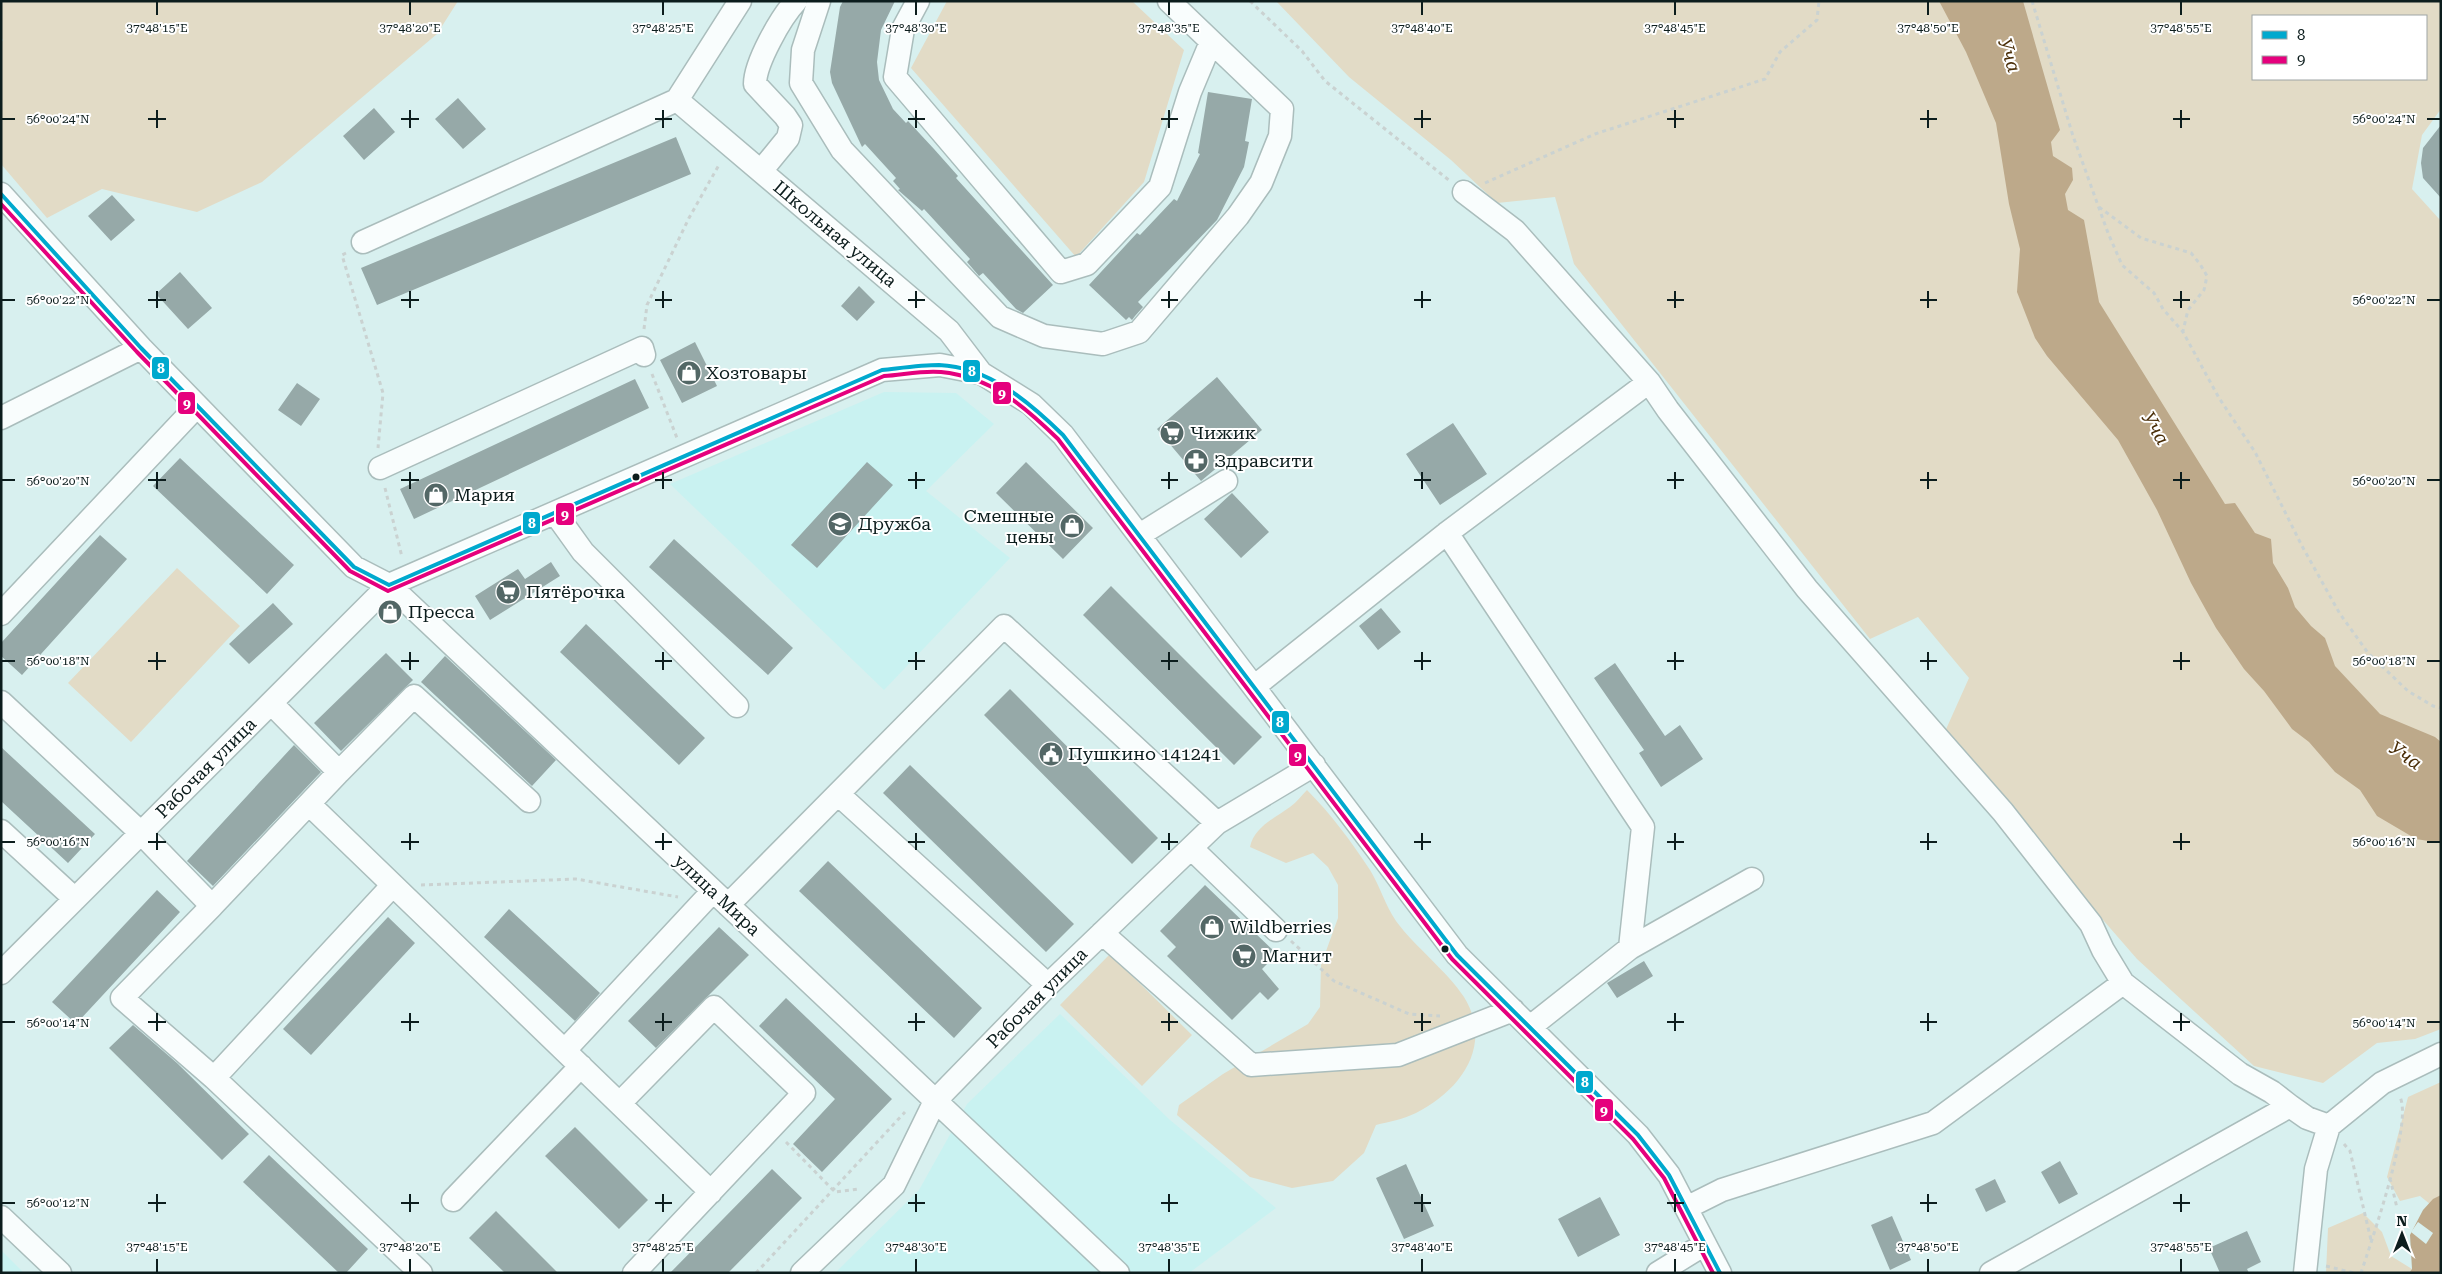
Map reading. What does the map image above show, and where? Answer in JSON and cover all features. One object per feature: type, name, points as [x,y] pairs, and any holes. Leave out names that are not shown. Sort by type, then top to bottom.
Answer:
[{"type":"street","points":[[363,242],[677,100],[740,1]]},
{"type":"street","points":[[918,1],[903,29],[895,77],[1061,272],[1088,264],[1160,186],[1190,92],[1211,42]]},
{"type":"street","points":[[810,2],[802,50],[802,83],[842,150],[1000,317],[1044,336],[1103,344],[1139,332],[1219,238],[1261,183],[1280,136],[1282,110],[1169,1]]},
{"type":"street","points":[[761,171],[788,138],[790,125],[785,116],[755,84],[755,74],[774,36],[810,2]]},
{"type":"street","name":"Школьная улица","points":[[677,100],[949,331],[981,373],[1031,404],[1063,435],[1141,534],[1457,954],[1638,1135],[1669,1175],[1688,1207],[1720,1273]]},
{"type":"street","points":[[1464,192],[1515,231],[1649,382],[1668,410],[1808,589],[2003,812],[2091,924],[2103,950],[2123,983],[2240,1074],[2272,1092],[2307,1118],[2329,1126]]},
{"type":"street","name":"улица Мира","points":[[1,194],[141,348],[354,567],[398,581],[715,900],[935,1101],[1118,1273]]},
{"type":"street","points":[[1,418],[141,348]]},
{"type":"street","points":[[380,468],[643,352]]},
{"type":"street","points":[[398,581],[882,370],[940,365],[981,373]]},
{"type":"street","points":[[1256,686],[1447,534],[1649,382]]},
{"type":"street","points":[[1,614],[197,406]]},
{"type":"street","points":[[1141,534],[1226,481]]},
{"type":"street","points":[[555,513],[583,552],[737,706]]},
{"type":"street","points":[[1447,534],[1643,827],[1630,948]]},
{"type":"street","name":"Рабочая улица","points":[[1,973],[271,703],[398,581]]},
{"type":"street","points":[[565,1050],[715,900],[838,794],[1004,626],[1217,824]]},
{"type":"street","points":[[422,1273],[214,1078],[122,998],[414,696],[528,801]]},
{"type":"street","points":[[1,702],[141,833],[212,906]]},
{"type":"street","points":[[271,703],[339,772]]},
{"type":"street","name":"Рабочая улица","points":[[802,1273],[894,1185],[935,1101],[1048,985],[1217,824],[1314,765]]},
{"type":"street","points":[[838,794],[1048,985]]},
{"type":"street","points":[[309,804],[711,1192]]},
{"type":"street","points":[[1,830],[75,899]]},
{"type":"street","points":[[1191,848],[1276,930]]},
{"type":"street","points":[[1530,1027],[1630,948],[1752,879]]},
{"type":"street","points":[[214,1078],[392,886]]},
{"type":"street","points":[[1102,933],[1251,1065],[1398,1055],[1513,1010]]},
{"type":"street","points":[[1688,1207],[1722,1190],[1933,1123],[2123,983]]},
{"type":"street","points":[[620,1103],[714,1007],[804,1093],[634,1273]]},
{"type":"street","points":[[2312,1269],[2316,1170],[2329,1126],[2382,1083],[2441,1054]]},
{"type":"street","points":[[453,1200],[581,1066]]},
{"type":"street","points":[[1991,1273],[2290,1106]]},
{"type":"street","points":[[1,1217],[60,1273]]},
{"type":"street","points":[[1658,1273],[1705,1244]]},
{"type":"path","points":[[1250,1],[1302,51],[1325,82],[1464,192],[1595,134],[1765,79],[1780,52],[1818,20],[1818,1]]},
{"type":"path","points":[[2032,1],[2074,136],[2122,264],[2154,293],[2163,309],[2183,332],[2219,398],[2254,452],[2302,546],[2340,614],[2368,653],[2408,692],[2441,708]]},
{"type":"path","points":[[684,456],[643,352],[647,304],[689,218],[730,145]]},
{"type":"path","points":[[2099,206],[2141,238],[2191,254],[2200,264],[2207,276],[2204,290],[2188,310],[2183,332]]},
{"type":"path","points":[[363,242],[342,256],[383,393],[377,457],[398,581]]},
{"type":"path","points":[[392,886],[576,879],[715,900]]},
{"type":"path","points":[[1276,930],[1299,946],[1334,980],[1366,996],[1409,1014],[1430,1013],[1477,1024]]},
{"type":"path","points":[[2361,1273],[2372,1241],[2402,1129],[2402,1101],[2399,1094]]},
{"type":"path","points":[[2329,1126],[2350,1151],[2372,1241]]},
{"type":"path","points":[[772,1127],[835,1192],[894,1185]]},
{"type":"path","points":[[2390,1177],[2397,1208]]},
{"type":"path","points":[[2312,1269],[2354,1273]]},
{"type":"shaded area","points":[[1,1],[458,1],[437,34],[262,182],[197,212],[102,189],[47,218],[1,164],[1,43],[3,40],[1,37]]},
{"type":"shaded area","points":[[947,1],[1132,1],[1184,50],[1144,182],[1076,257],[911,68]]},
{"type":"shaded area","points":[[1276,1],[2441,1],[2441,109],[2422,135],[2412,189],[2441,221],[2441,1029],[2415,1039],[2377,1043],[2323,1083],[2254,1066],[2137,959],[1943,736],[1969,678],[1918,617],[1870,639],[1574,264],[1555,197],[1497,203],[1451,160],[1349,77]]},
{"type":"shaded area","name":"Дружба","points":[[884,392],[956,393],[994,424],[926,491],[1010,558],[884,690],[670,484]]},
{"type":"shaded area","points":[[177,568],[240,626],[131,742],[68,683]]},
{"type":"shaded area","points":[[1307,790],[1332,818],[1363,859],[1374,876],[1396,921],[1464,997],[1472,1015],[1475,1033],[1474,1049],[1468,1065],[1458,1080],[1432,1104],[1401,1119],[1376,1125],[1364,1153],[1333,1181],[1292,1188],[1250,1177],[1177,1115],[1179,1105],[1223,1074],[1308,1024],[1320,1007],[1321,965],[1338,918],[1338,885],[1328,867],[1313,853],[1286,863],[1250,847],[1260,828],[1293,805]]},
{"type":"shaded area","points":[[1110,954],[1192,1035],[1142,1086],[1060,1005]]},
{"type":"shaded area","points":[[1060,1014],[1170,1120],[1276,1208],[1189,1273],[835,1273],[919,1190],[967,1104]]},
{"type":"shaded area","points":[[2441,1082],[2441,1213],[2420,1196],[2400,1201],[2387,1177],[2408,1097]]},
{"type":"shaded area","points":[[2363,1213],[2382,1232],[2391,1256],[2412,1269],[2409,1273],[2326,1273],[2328,1228]]},
{"type":"shaded area","points":[[1,1250],[24,1273],[1,1273]]},
{"type":"water","name":"Уча","points":[[1939,1],[2023,1],[2060,130],[2051,142],[2053,156],[2072,168],[2073,180],[2065,194],[2068,210],[2084,220],[2099,302],[2225,504],[2235,503],[2255,533],[2271,539],[2273,563],[2288,588],[2295,607],[2311,626],[2325,638],[2335,666],[2380,714],[2435,737],[2441,742],[2441,843],[2416,839],[2377,816],[2360,790],[2335,772],[2309,742],[2292,729],[2264,691],[2244,669],[2216,628],[2191,583],[2157,510],[2118,440],[2047,356],[2035,338],[2017,292],[2020,249],[2009,204],[1996,123],[1966,52]]},
{"type":"water","points":[[2441,1195],[2441,1273],[2409,1273],[2412,1269],[2410,1235],[2423,1210],[2433,1199]]},
{"type":"pier","points":[[2418,1222],[2433,1233],[2426,1244],[2411,1232]]},
{"type":"building","points":[[843,1],[895,1],[881,30],[877,62],[879,80],[893,109],[906,123],[908,121],[934,149],[958,176],[956,178],[1053,285],[1023,313],[1016,309],[983,273],[979,276],[967,262],[970,259],[924,209],[922,211],[898,190],[900,189],[893,181],[896,178],[865,144],[862,147],[832,83],[830,72],[840,7]]},
{"type":"building","points":[[1208,92],[1252,99],[1245,141],[1249,142],[1244,167],[1217,220],[1138,302],[1143,307],[1132,320],[1129,317],[1126,320],[1089,285],[1137,233],[1140,235],[1174,199],[1177,201],[1200,154],[1198,153]]},
{"type":"building","points":[[458,98],[486,129],[463,149],[435,119]]},
{"type":"building","points":[[374,108],[395,132],[364,160],[343,136]]},
{"type":"building","points":[[2441,125],[2441,198],[2423,178],[2421,163],[2423,148]]},
{"type":"building","points":[[676,137],[691,174],[377,305],[361,268]]},
{"type":"building","points":[[112,195],[135,220],[111,241],[88,216]]},
{"type":"building","points":[[180,272],[212,308],[188,329],[156,294]]},
{"type":"building","points":[[859,286],[875,302],[857,321],[841,306]]},
{"type":"building","name":"Хозтовары","points":[[695,342],[717,386],[682,403],[660,360]]},
{"type":"building","points":[[1217,377],[1262,430],[1201,481],[1157,429]]},
{"type":"building","points":[[635,379],[649,408],[414,519],[400,489]]},
{"type":"building","points":[[297,383],[320,399],[301,426],[278,410]]},
{"type":"building","points":[[1453,423],[1487,474],[1440,505],[1406,454]]},
{"type":"building","points":[[180,458],[294,565],[267,594],[153,486]]},
{"type":"building","points":[[867,462],[893,485],[817,568],[791,545]]},
{"type":"building","points":[[1026,462],[1093,528],[1063,559],[996,493]]},
{"type":"building","points":[[1232,493],[1269,532],[1241,558],[1204,519]]},
{"type":"building","points":[[100,535],[127,559],[22,675],[1,656],[1,643]]},
{"type":"building","points":[[674,539],[793,648],[768,675],[649,567]]},
{"type":"building","name":"Пятёрочка","points":[[551,562],[560,576],[490,620],[475,596],[518,569],[525,579]]},
{"type":"building","points":[[1111,586],[1262,737],[1234,765],[1083,615]]},
{"type":"building","points":[[273,603],[293,624],[249,664],[229,644]]},
{"type":"building","points":[[1381,608],[1401,632],[1378,650],[1359,626]]},
{"type":"building","points":[[586,624],[705,738],[679,765],[560,652]]},
{"type":"building","points":[[386,653],[413,680],[341,751],[314,723]]},
{"type":"building","points":[[445,656],[556,760],[532,786],[421,682]]},
{"type":"building","points":[[1615,663],[1665,736],[1680,725],[1703,759],[1661,787],[1639,753],[1644,750],[1594,678]]},
{"type":"building","points":[[1010,689],[1158,838],[1132,864],[984,715]]},
{"type":"building","points":[[294,745],[321,772],[213,886],[187,861]]},
{"type":"building","points":[[1,747],[95,834],[68,863],[1,801]]},
{"type":"building","points":[[910,765],[1074,924],[1046,952],[883,793]]},
{"type":"building","points":[[828,861],[982,1008],[954,1038],[799,891]]},
{"type":"building","points":[[1205,885],[1277,954],[1262,969],[1279,989],[1268,1000],[1260,992],[1232,1020],[1167,956],[1176,947],[1160,931]]},
{"type":"building","points":[[157,890],[180,912],[76,1024],[52,1002]]},
{"type":"building","points":[[509,909],[600,993],[575,1021],[484,937]]},
{"type":"building","points":[[388,917],[415,943],[311,1055],[283,1029]]},
{"type":"building","points":[[719,927],[749,955],[656,1048],[628,1021]]},
{"type":"building","points":[[1644,961],[1653,976],[1617,998],[1607,983]]},
{"type":"building","points":[[786,998],[892,1099],[822,1172],[793,1144],[835,1099],[759,1026]]},
{"type":"building","points":[[133,1025],[177,1063],[249,1134],[222,1160],[109,1048]]},
{"type":"building","points":[[575,1127],[648,1200],[619,1229],[545,1156]]},
{"type":"building","points":[[269,1155],[368,1249],[346,1273],[339,1273],[243,1182]]},
{"type":"building","points":[[2060,1161],[2078,1194],[2059,1204],[2041,1172]]},
{"type":"building","points":[[1406,1164],[1434,1226],[1404,1239],[1376,1178]]},
{"type":"building","points":[[772,1169],[802,1198],[728,1273],[670,1273]]},
{"type":"building","points":[[1995,1179],[2006,1202],[1986,1212],[1975,1189]]},
{"type":"building","points":[[1600,1197],[1620,1235],[1578,1257],[1558,1219]]},
{"type":"building","points":[[496,1211],[558,1273],[505,1273],[469,1238]]},
{"type":"building","points":[[1892,1216],[1911,1260],[1890,1270],[1871,1225]]},
{"type":"building","points":[[2247,1231],[2261,1262],[2247,1269],[2249,1273],[2220,1273],[2209,1248]]},
{"type":"transit line","name":"8","points":[[1,194],[141,348],[354,567],[389,585],[882,370],[932,365],[957,367],[975,372],[1007,388],[1036,410],[1063,435],[1457,955],[1638,1135],[1669,1175],[1720,1273]]},
{"type":"transit line","name":"9","points":[[1,204],[137,352],[350,571],[388,591],[884,376],[941,372],[959,375],[991,386],[1019,404],[1058,439],[1452,959],[1633,1139],[1664,1178],[1713,1273]]},
{"type":"place","name":"Хозтовары","points":[[689,373]]},
{"type":"place","name":"Чижик","points":[[1172,433]]},
{"type":"place","name":"Здравсити","points":[[1196,461]]},
{"type":"place","name":"Мария","points":[[436,495]]},
{"type":"place","name":"Дружба","points":[[840,524]]},
{"type":"place","name":"Смешные цены","points":[[1072,526]]},
{"type":"place","name":"Пятёрочка","points":[[508,592]]},
{"type":"place","name":"Пресса","points":[[390,612]]},
{"type":"place","name":"Пушкино 141241","points":[[1051,754]]},
{"type":"place","name":"Wildberries","points":[[1212,927]]},
{"type":"place","name":"Магнит","points":[[1244,956]]}]
